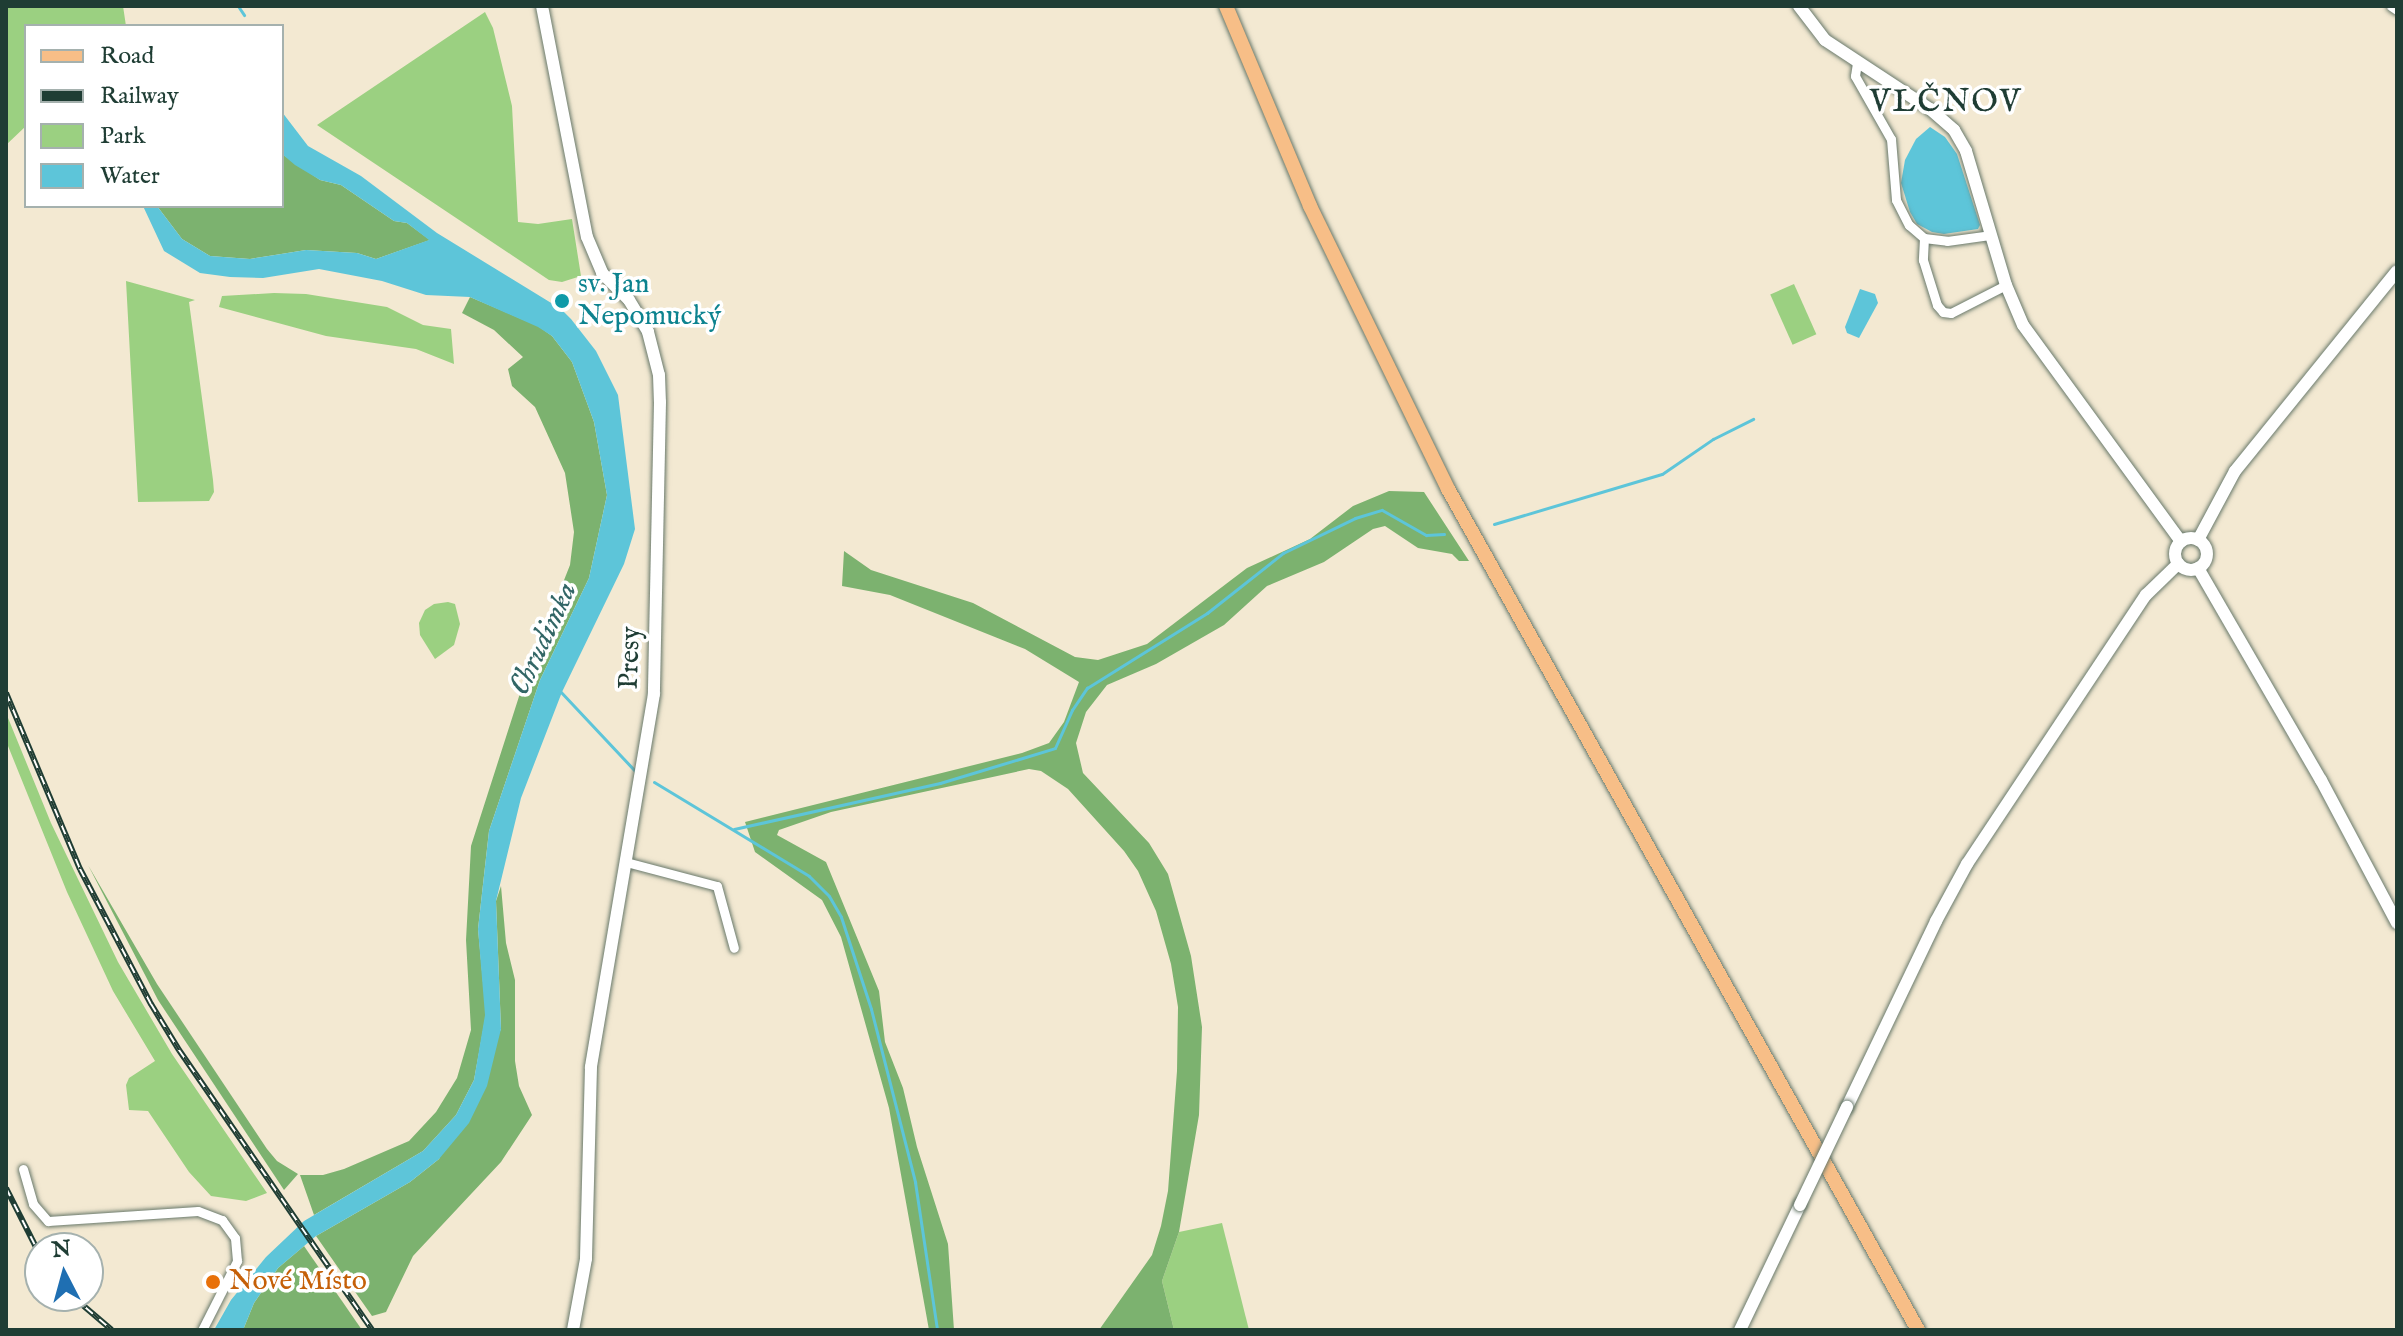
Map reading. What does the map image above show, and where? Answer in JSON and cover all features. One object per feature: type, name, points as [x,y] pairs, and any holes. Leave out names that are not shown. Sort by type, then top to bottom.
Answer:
[{"type":"main road","points":[[1226,6],[1310,206],[1448,489],[1918,1330]]},
{"type":"street","name":"Presy","points":[[542,6],[590,247],[602,273],[640,315],[654,351],[659,375],[654,694],[591,1067],[586,1259],[573,1330]]},
{"type":"street","points":[[1799,6],[1818,34],[1930,109],[1954,130],[1968,156],[2006,285],[2038,350],[2181,542]]},
{"type":"street","points":[[2391,6],[2397,10]]},
{"type":"street","points":[[1857,63],[1855,76],[1894,147],[1896,200],[1909,225],[1924,238],[1947,241],[1990,235]]},
{"type":"street","points":[[1924,238],[1924,266],[1935,301],[1943,312],[1951,313],[2006,285]]},
{"type":"street","points":[[2198,540],[2235,471],[2397,271]]},
{"type":"street","points":[[2181,542],[2198,540]]},
{"type":"street","points":[[2181,542],[2175,552],[2178,564],[2187,570],[2198,568],[2207,556],[2198,540]]},
{"type":"street","points":[[1740,1330],[1936,921],[1967,864],[2146,595],[2178,564]]},
{"type":"street","points":[[2198,568],[2321,780],[2397,923]]},
{"type":"street","points":[[626,862],[715,884],[721,892],[734,948]]},
{"type":"street","points":[[23,1169],[33,1204],[48,1221],[193,1211],[210,1213],[222,1220],[235,1238],[237,1261],[202,1330]]},
{"type":"green space","points":[[6,6],[123,6],[126,24],[24,24],[24,128],[6,145]]},
{"type":"green space","points":[[485,12],[493,28],[512,106],[518,222],[538,224],[572,219],[581,276],[562,282],[549,280],[317,125]]},
{"type":"green space","points":[[284,155],[320,180],[341,185],[394,221],[407,223],[430,240],[376,259],[357,253],[306,250],[250,259],[210,256],[182,239],[159,208],[284,208]]},
{"type":"green space","points":[[126,281],[195,300],[189,302],[213,480],[214,492],[209,501],[138,502]]},
{"type":"green space","points":[[1794,284],[1816,334],[1793,345],[1770,295]]},
{"type":"green space","points":[[306,294],[387,307],[423,325],[451,329],[454,364],[416,349],[326,336],[219,307],[222,296]]},
{"type":"green space","points":[[470,297],[538,326],[552,336],[572,362],[594,422],[607,495],[589,578],[540,680],[489,831],[478,929],[486,1014],[474,1080],[456,1115],[423,1151],[314,1215],[300,1175],[323,1175],[344,1169],[409,1141],[436,1112],[457,1078],[471,1030],[466,940],[471,846],[523,684],[570,565],[574,532],[565,473],[535,407],[512,386],[508,369],[523,357],[494,330],[462,313]]},
{"type":"green space","points":[[1389,491],[1424,492],[1469,561],[1459,561],[1452,554],[1418,548],[1385,526],[1373,529],[1324,562],[1267,586],[1224,625],[1156,664],[1107,685],[1086,712],[1076,743],[1083,773],[1149,843],[1168,874],[1191,956],[1202,1027],[1199,1115],[1179,1232],[1162,1281],[1174,1330],[1099,1330],[1152,1255],[1161,1226],[1168,1191],[1177,1071],[1178,1007],[1171,964],[1156,911],[1138,871],[1124,851],[1068,789],[1041,771],[1029,769],[831,812],[779,830],[777,835],[826,862],[879,991],[885,1042],[903,1088],[917,1147],[948,1244],[954,1330],[929,1330],[889,1108],[841,937],[822,900],[755,852],[745,822],[1022,753],[1049,743],[1064,722],[1079,682],[1025,649],[890,595],[842,586],[844,551],[871,570],[973,603],[1075,657],[1098,660],[1147,644],[1247,568],[1310,539],[1353,506]]},
{"type":"green space","points":[[434,604],[455,604],[460,624],[454,645],[435,659],[420,635],[419,623],[425,610]]},
{"type":"green space","points":[[6,713],[51,823],[118,962],[172,1054],[267,1193],[246,1201],[211,1196],[189,1172],[148,1111],[129,1110],[126,1085],[129,1078],[155,1061],[113,991],[67,892],[6,741]]},
{"type":"green space","points":[[88,865],[157,984],[267,1149],[277,1161],[298,1174],[284,1190],[158,1000]]},
{"type":"green space","points":[[501,886],[506,943],[515,980],[515,1061],[519,1086],[532,1115],[501,1162],[413,1256],[386,1312],[372,1316],[316,1236],[410,1182],[439,1159],[501,1029],[496,901]]},
{"type":"green space","points":[[1222,1223],[1249,1330],[1174,1330],[1162,1281],[1179,1232]]},
{"type":"green space","points":[[304,1246],[362,1330],[243,1330],[254,1303],[278,1268]]},
{"type":"water","points":[[284,115],[308,146],[361,176],[437,233],[561,309],[571,319],[596,351],[618,395],[635,529],[624,564],[562,692],[521,798],[496,901],[501,1029],[487,1086],[469,1123],[439,1159],[410,1182],[316,1236],[278,1268],[254,1303],[243,1330],[214,1330],[231,1300],[266,1257],[304,1221],[423,1151],[456,1115],[474,1080],[485,1015],[478,929],[489,831],[540,680],[589,578],[607,495],[594,422],[572,362],[552,336],[538,327],[470,297],[426,295],[382,281],[319,269],[263,278],[200,273],[164,251],[144,208],[159,208],[182,239],[210,256],[250,259],[306,250],[357,253],[376,259],[429,240],[407,223],[394,221],[341,185],[320,180],[284,156]]},
{"type":"water","points":[[1930,127],[1945,137],[1957,154],[1980,225],[1978,229],[1944,234],[1932,232],[1917,224],[1910,212],[1901,183],[1905,160],[1916,139]]},
{"type":"water","points":[[1860,289],[1875,294],[1878,303],[1859,338],[1847,333],[1845,327]]},
{"type":"waterway","points":[[238,6],[244,15]]},
{"type":"waterway","points":[[1494,524],[1662,474],[1713,439],[1753,419]]},
{"type":"waterway","points":[[734,829],[940,783],[1055,748],[1072,710],[1087,688],[1207,613],[1283,553],[1355,518],[1382,510],[1426,535],[1444,534]]},
{"type":"waterway","points":[[559,690],[636,772]]},
{"type":"waterway","points":[[654,782],[809,876],[829,896],[841,917],[871,1009],[915,1182],[937,1330]]},
{"type":"railway","points":[[6,693],[80,869],[151,1004],[179,1050],[372,1330]]},
{"type":"railway","points":[[6,1188],[28,1232]]},
{"type":"railway","points":[[91,1312],[112,1330]]},
{"type":"place","name":"sv. Jan Nepomucký","points":[[562,301]]},
{"type":"place","name":"Nové Místo","points":[[213,1282]]},
{"type":"district","name":"VLČNOV","points":[[1946,103]]},
{"type":"water label","name":"Chrudimka","points":[[544,639]]}]
